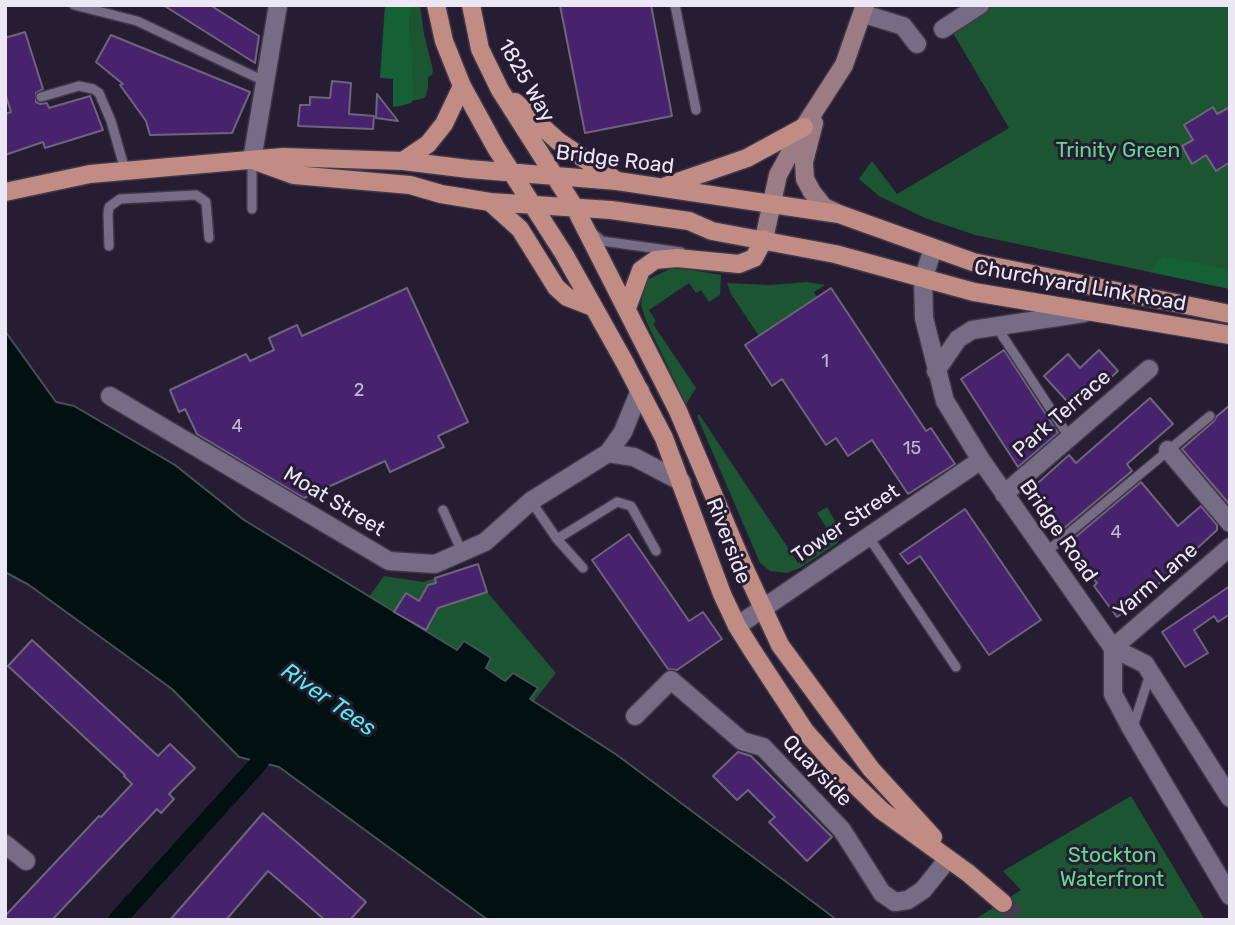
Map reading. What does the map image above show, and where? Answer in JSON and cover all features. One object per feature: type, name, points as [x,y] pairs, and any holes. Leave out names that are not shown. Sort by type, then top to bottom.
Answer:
[{"type":"main road","points":[[436,5],[444,41],[462,86],[513,173]]},
{"type":"main road","name":"1825 Way","points":[[471,5],[480,49],[500,90],[554,175]]},
{"type":"main road","points":[[403,161],[428,144],[444,124],[462,86]]},
{"type":"main road","points":[[500,90],[534,117],[558,141],[617,181]]},
{"type":"main road","points":[[659,188],[747,158],[804,128]]},
{"type":"main road","name":"Bridge Road","points":[[5,192],[90,174],[283,157],[403,161],[617,181],[839,214],[933,248]]},
{"type":"main road","name":"Bridge Road","points":[[252,160],[295,175],[410,185],[441,194],[490,202],[611,210],[689,221],[712,231],[764,239],[785,247],[835,254],[923,280]]},
{"type":"main road","name":"Riverside","points":[[513,173],[564,254],[640,390],[682,482],[722,594],[737,625],[805,731],[881,810],[968,873],[1003,903]]},
{"type":"main road","name":"Riverside","points":[[554,175],[575,208],[678,411],[780,645],[871,769],[968,873]]},
{"type":"main road","points":[[490,202],[520,229],[561,292],[593,307]]},
{"type":"main road","points":[[627,308],[641,270],[655,260],[713,260],[739,264],[754,258],[764,239]]},
{"type":"main road","name":"Churchyard Link Road","points":[[933,248],[973,262],[1230,314]]},
{"type":"main road","name":"Churchyard Link Road","points":[[923,280],[974,292],[1230,335]]},
{"type":"street","points":[[252,160],[278,5]]},
{"type":"street","points":[[943,29],[980,5]]},
{"type":"street","points":[[764,239],[778,175],[844,65],[864,9],[903,26],[917,44]]},
{"type":"street","points":[[817,109],[804,162],[805,179],[824,206],[839,214]]},
{"type":"street","name":"Bridge Road","points":[[933,248],[923,280],[924,318],[945,401],[1004,494],[1113,648]]},
{"type":"street","points":[[936,371],[958,339],[972,330],[1091,312]]},
{"type":"street","name":"Park Terrace","points":[[1004,494],[1149,369]]},
{"type":"street","name":"Moat Street","points":[[110,396],[389,561],[435,564],[485,542],[531,502],[608,453],[623,432],[640,390]]},
{"type":"street","points":[[1168,450],[1230,523]]},
{"type":"street","points":[[608,453],[634,457],[682,482]]},
{"type":"street","name":"Tower Street","points":[[737,625],[981,460]]},
{"type":"street","name":"Yarm Lane","points":[[1113,648],[1230,547]]},
{"type":"street","points":[[1228,887],[1133,733],[1113,694],[1113,648],[1145,664],[1230,798]]},
{"type":"street","name":"Quayside","points":[[635,716],[671,680],[742,741],[762,747],[842,830],[883,893],[895,902],[908,900],[923,890],[948,859]]},
{"type":"street","points":[[5,844],[26,861]]},
{"type":"lane","points":[[75,5],[137,22],[264,81]]},
{"type":"lane","points":[[675,5],[696,110]]},
{"type":"lane","points":[[41,97],[79,86],[99,93],[111,121],[125,170]]},
{"type":"lane","points":[[252,160],[252,209]]},
{"type":"lane","points":[[109,246],[108,214],[110,207],[120,199],[196,195],[206,202],[209,238]]},
{"type":"lane","points":[[575,208],[592,232],[602,240],[664,248],[713,260]]},
{"type":"lane","points":[[996,326],[1069,437]]},
{"type":"lane","points":[[1045,553],[1210,416]]},
{"type":"lane","points":[[531,502],[557,539],[583,568]]},
{"type":"lane","points":[[557,539],[617,502],[631,506],[656,551]]},
{"type":"lane","points":[[443,510],[462,552]]},
{"type":"lane","points":[[868,536],[956,667]]},
{"type":"lane","points":[[1133,733],[1150,672]]},
{"type":"green space","points":[[385,5],[413,5],[409,23],[414,98],[411,103],[393,107],[393,79],[380,78]]},
{"type":"green space","points":[[413,5],[420,5],[433,70],[428,77],[425,98],[412,101],[409,23]]},
{"type":"green space","name":"Trinity Green","points":[[993,5],[1230,5],[1230,289],[975,235],[925,218],[879,196],[859,179],[872,161],[897,194],[1009,128],[953,33],[955,29]]},
{"type":"green space","points":[[1163,256],[1230,270],[1230,289],[1150,272]]},
{"type":"green space","points":[[680,268],[721,275],[720,295],[709,302],[701,290],[696,293],[689,283],[649,310],[656,321],[653,324],[696,388],[686,404],[641,305],[643,289],[649,279],[670,269]]},
{"type":"green space","points":[[807,282],[825,285],[814,292],[817,297],[759,336],[731,294],[727,283],[769,285]]},
{"type":"green space","points":[[699,414],[798,563],[833,538],[817,513],[827,507],[841,532],[841,538],[836,544],[800,568],[787,573],[770,571],[760,563],[697,416]]},
{"type":"green space","points":[[478,564],[487,592],[556,673],[534,701],[369,597],[384,576],[423,582]]},
{"type":"green space","name":"Stockton Waterfront","points":[[1131,796],[1205,920],[974,920],[1021,890],[1003,871]]},
{"type":"water","name":"River Tees","points":[[5,331],[56,402],[74,406],[175,465],[244,520],[457,650],[464,641],[491,658],[486,668],[505,681],[513,673],[538,688],[530,699],[617,755],[837,920],[488,920],[279,767],[239,757],[172,689],[29,585],[5,572]]},
{"type":"building","points":[[163,5],[210,5],[259,36],[255,63]]},
{"type":"building","points":[[560,5],[651,5],[672,116],[585,133]]},
{"type":"building","points":[[25,32],[43,89],[36,93],[36,102],[47,103],[49,108],[90,96],[103,130],[45,148],[43,142],[5,155],[5,114],[11,112],[5,93],[5,38]]},
{"type":"building","points":[[111,35],[250,92],[232,133],[150,135],[146,121],[120,85],[123,84],[96,62]]},
{"type":"building","points":[[332,81],[351,83],[349,114],[374,116],[373,129],[298,126],[300,105],[310,105],[310,97],[330,98]]},
{"type":"building","points":[[377,94],[398,121],[376,118]]},
{"type":"building","points":[[1213,107],[1217,114],[1230,107],[1230,162],[1216,171],[1206,155],[1192,164],[1182,146],[1193,140],[1184,125]]},
{"type":"building","points":[[407,288],[468,422],[438,436],[444,447],[390,472],[385,461],[304,498],[197,434],[185,409],[179,412],[170,390],[246,354],[250,361],[274,350],[269,338],[297,325],[302,336]]},
{"type":"building","points":[[831,288],[926,431],[931,428],[955,464],[908,494],[872,440],[848,456],[836,438],[826,445],[782,379],[772,386],[745,345]]},
{"type":"building","points":[[1004,350],[1058,433],[1018,467],[961,379]]},
{"type":"building","points":[[1099,350],[1118,371],[1075,410],[1044,376],[1068,354],[1080,368]]},
{"type":"building","points":[[1150,398],[1173,424],[1127,464],[1132,471],[1063,529],[1029,491],[1069,455],[1076,463]]},
{"type":"building","points":[[1230,405],[1230,505],[1182,449]]},
{"type":"building","points":[[1141,482],[1178,526],[1201,506],[1217,525],[1217,530],[1140,601],[1117,617],[1094,586],[1097,583],[1066,545]]},
{"type":"building","points":[[965,509],[1041,620],[989,655],[920,556],[908,564],[900,554]]},
{"type":"building","points":[[629,534],[689,621],[703,612],[722,639],[677,670],[668,669],[592,560]]},
{"type":"building","points":[[478,564],[487,592],[438,608],[426,630],[394,612],[406,593],[419,601],[428,585],[436,583],[435,578]]},
{"type":"building","points":[[1230,586],[1230,614],[1218,622],[1214,616],[1194,630],[1208,653],[1185,667],[1162,632]]},
{"type":"building","points":[[32,640],[158,756],[170,744],[195,768],[169,794],[174,799],[161,813],[157,809],[52,920],[5,920],[5,916],[132,784],[8,666]]},
{"type":"building","points":[[738,752],[751,756],[832,837],[807,861],[769,822],[775,817],[748,790],[737,800],[713,776]]},
{"type":"building","points":[[263,813],[366,902],[350,920],[325,920],[268,871],[226,920],[170,920]]},
{"type":"waterway","points":[[117,920],[259,763],[270,743]]},
{"type":"tunnel","points":[[1003,903],[1020,920]]}]
